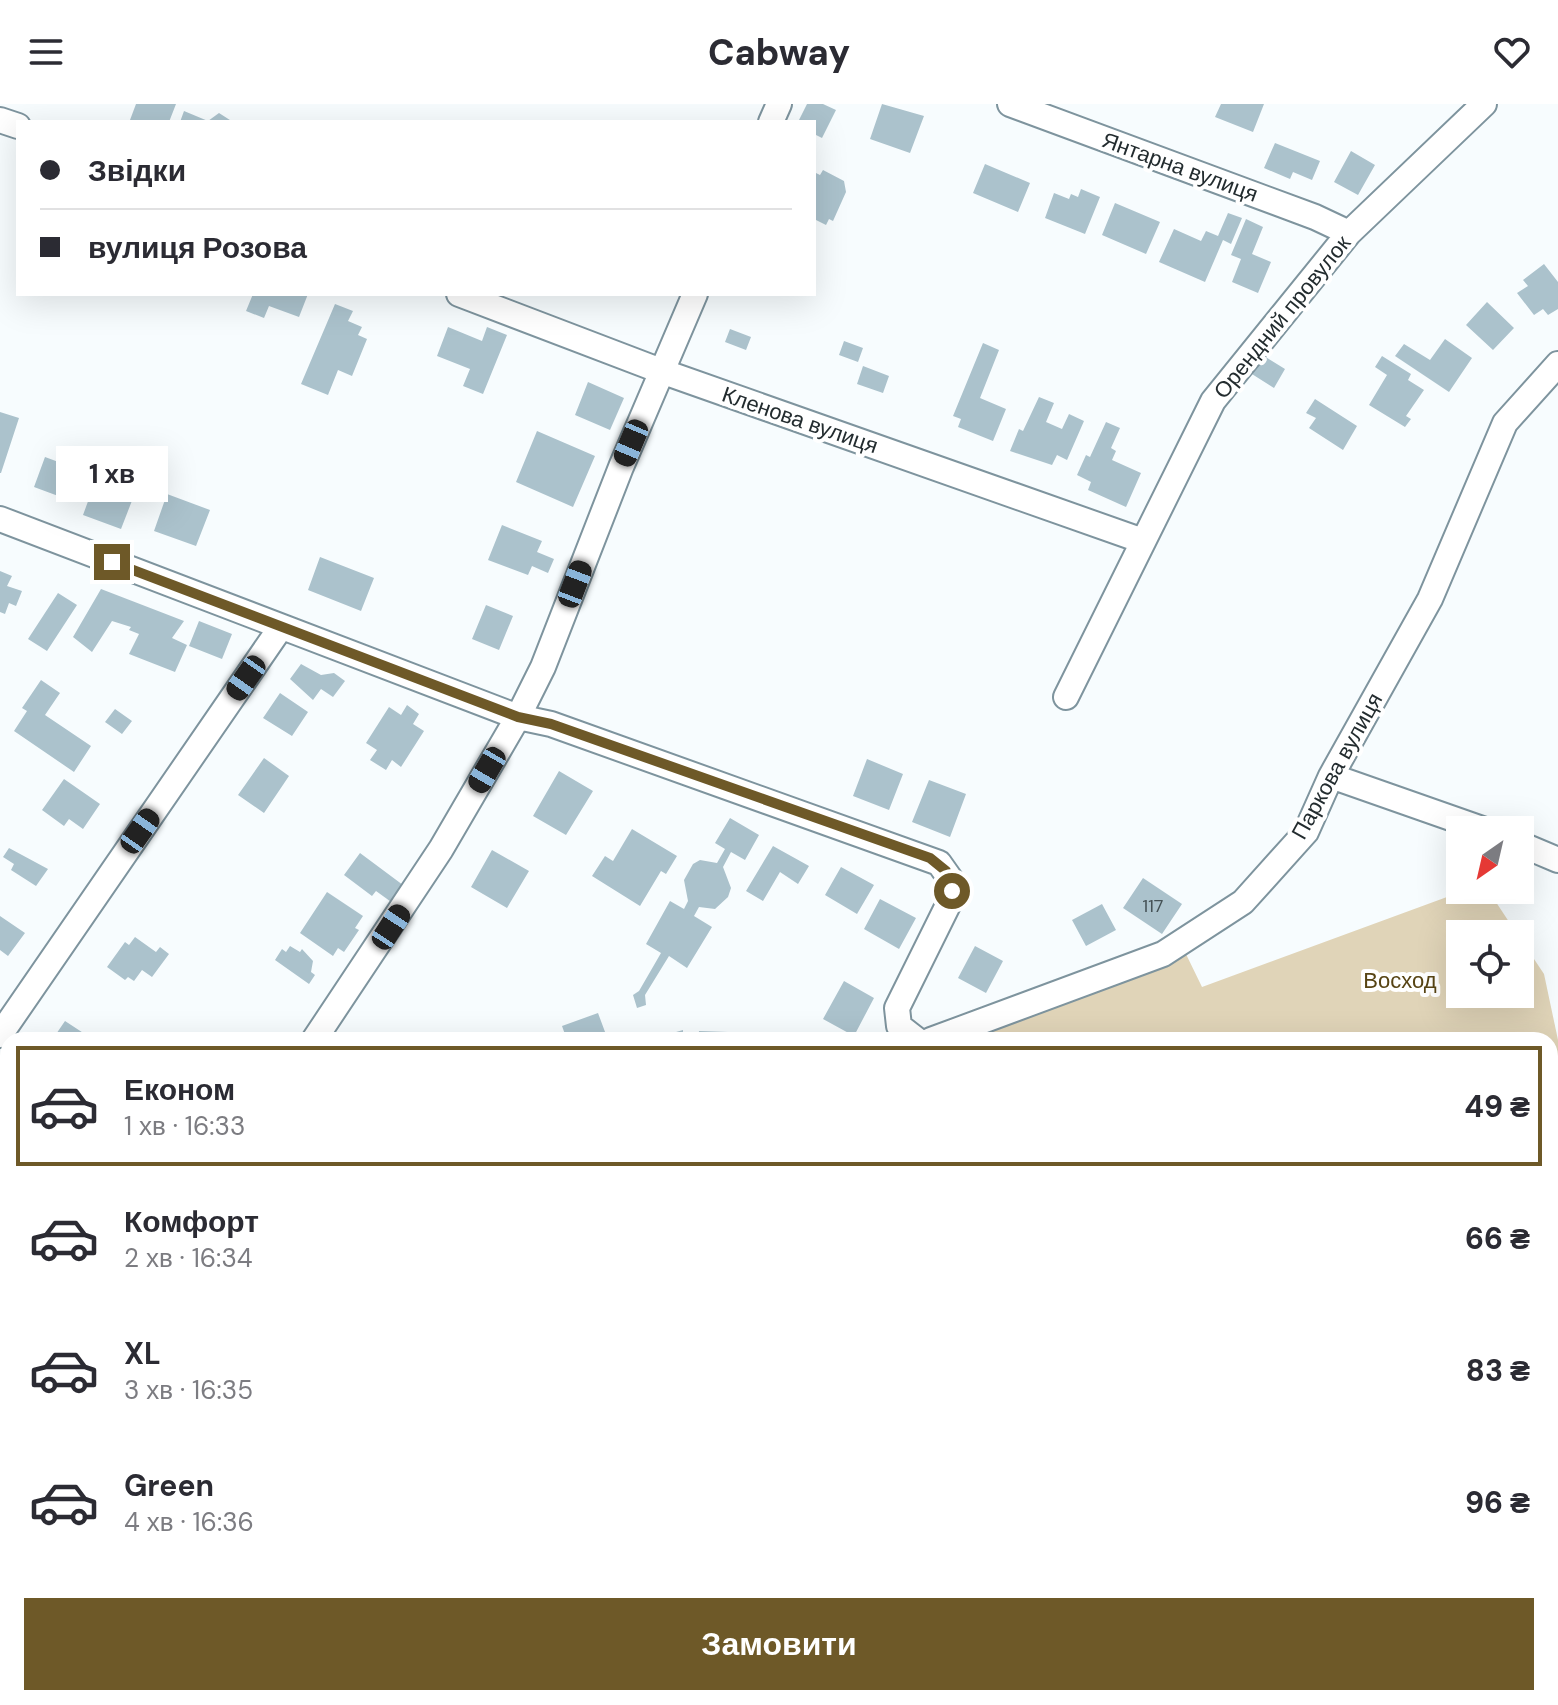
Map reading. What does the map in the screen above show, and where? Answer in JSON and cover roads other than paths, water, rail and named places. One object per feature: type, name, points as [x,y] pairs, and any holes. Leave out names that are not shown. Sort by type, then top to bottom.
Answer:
[{"type":"street","name":"Янтарна вулиця","points":[[1010,104],[1315,217],[1349,233]]},
{"type":"street","name":"Орендний провулок","points":[[1066,697],[1213,401],[1349,233],[1484,104]]},
{"type":"street","name":"Кленова вулиця","points":[[464,296],[661,371],[1143,541]]},
{"type":"street","points":[[319,1032],[441,849],[518,717],[543,667],[694,296]]},
{"type":"street","name":"Паркова вулиця","points":[[953,1032],[1163,954],[1243,902],[1306,832],[1331,776],[1430,599],[1505,423],[1558,364]]},
{"type":"street","points":[[0,519],[518,717],[551,724],[939,863],[951,880],[950,901],[900,1000],[897,1017],[908,1032]]},
{"type":"street","points":[[2,1032],[281,627]]},
{"type":"street","points":[[1331,776],[1446,816]]},
{"type":"street","points":[[1534,850],[1558,860]]},
{"type":"park label","name":"Восход","points":[[1400,980]]}]
